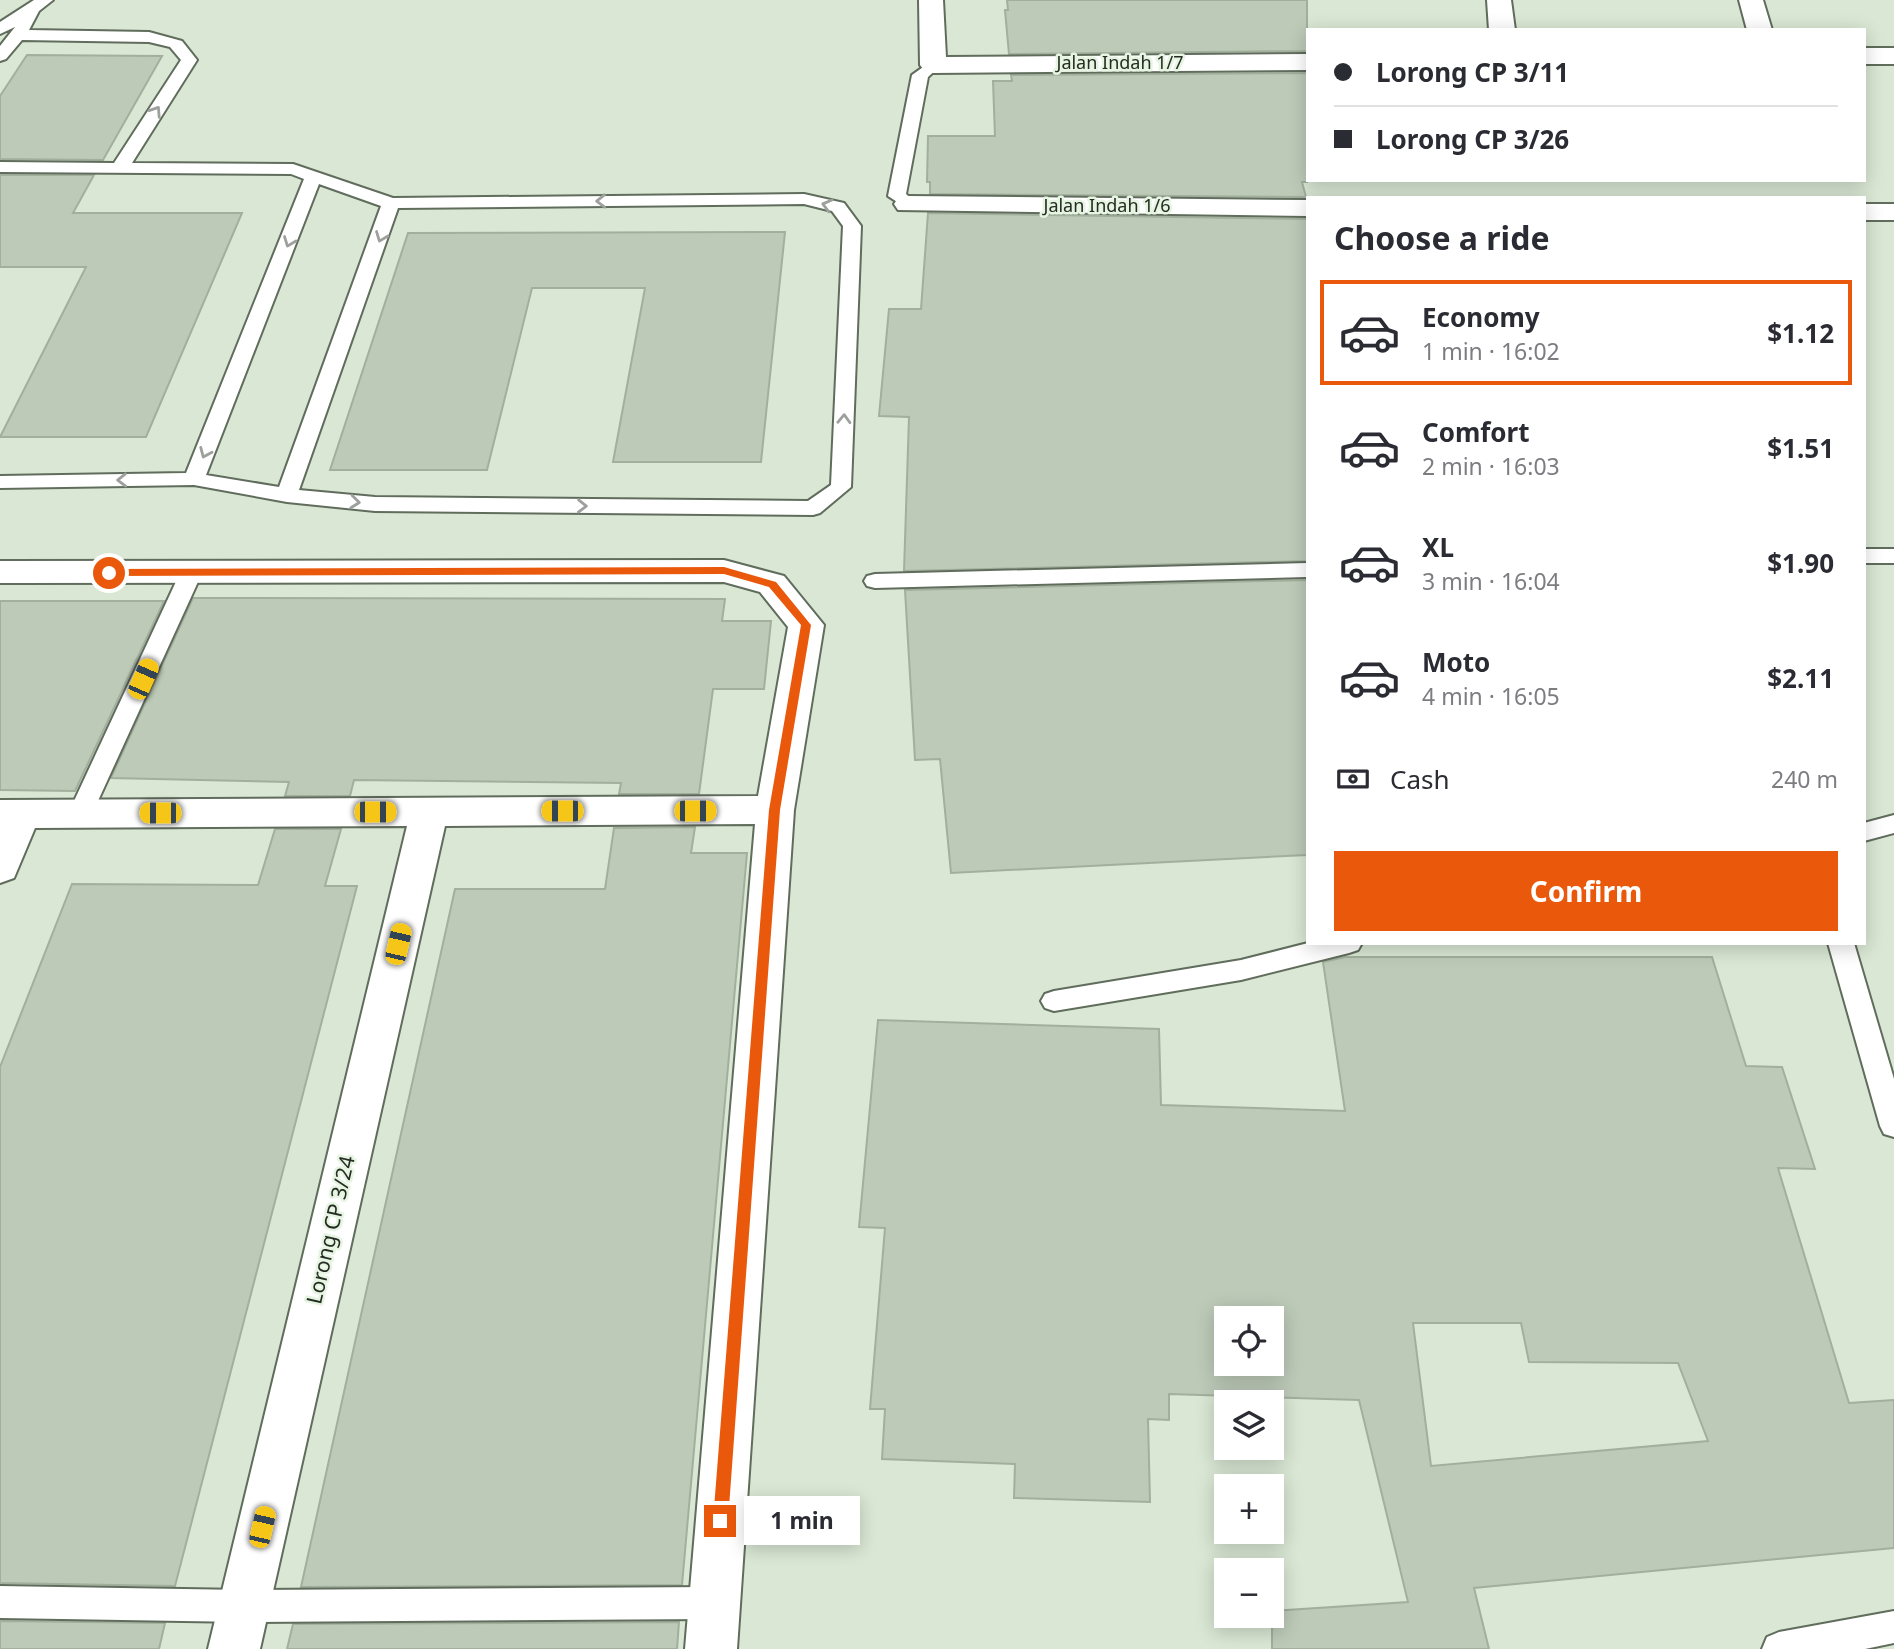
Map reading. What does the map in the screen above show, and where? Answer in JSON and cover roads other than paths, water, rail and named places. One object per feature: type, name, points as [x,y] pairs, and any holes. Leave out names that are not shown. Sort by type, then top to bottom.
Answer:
[{"type":"street","points":[[931,0],[933,65]]},
{"type":"street","points":[[1499,0],[1502,28]]},
{"type":"street","points":[[1751,0],[1759,28]]},
{"type":"street","points":[[1866,56],[1894,56]]},
{"type":"street","name":"Jalan Indah 1/7","points":[[933,65],[1306,62]]},
{"type":"street","name":"Jalan Indah 1/6","points":[[908,204],[1306,208]]},
{"type":"street","points":[[1866,212],[1894,212]]},
{"type":"street","points":[[0,572],[724,571],[772,584],[806,625],[775,810],[711,1649]]},
{"type":"street","points":[[0,868],[11,814],[775,810]]},
{"type":"street","name":"Lorong CP 3/24","points":[[234,1649],[429,812]]},
{"type":"lane","points":[[0,29],[32,11],[45,0]]},
{"type":"lane","points":[[0,55],[18,35],[32,11]]},
{"type":"lane","points":[[18,35],[149,37],[176,44],[189,60],[119,169]]},
{"type":"lane","points":[[908,204],[897,196],[920,75],[933,65]]},
{"type":"lane","points":[[0,167],[293,169],[311,183]]},
{"type":"lane","points":[[0,178],[286,179],[391,203],[804,199],[838,207],[852,226],[841,487],[813,508],[375,504],[287,495],[194,479],[0,482]]},
{"type":"lane","points":[[194,479],[311,183]]},
{"type":"lane","points":[[287,495],[391,203]]},
{"type":"lane","points":[[1866,556],[1894,556]]},
{"type":"lane","points":[[875,580],[1306,570]]},
{"type":"lane","points":[[80,814],[191,573]]},
{"type":"lane","points":[[1866,831],[1894,824]]},
{"type":"lane","points":[[1054,1001],[1241,970],[1341,945]]},
{"type":"lane","points":[[1841,945],[1894,1126]]},
{"type":"lane","points":[[0,1602],[244,1606],[714,1602]]},
{"type":"lane","points":[[1779,1649],[1894,1627]]}]
